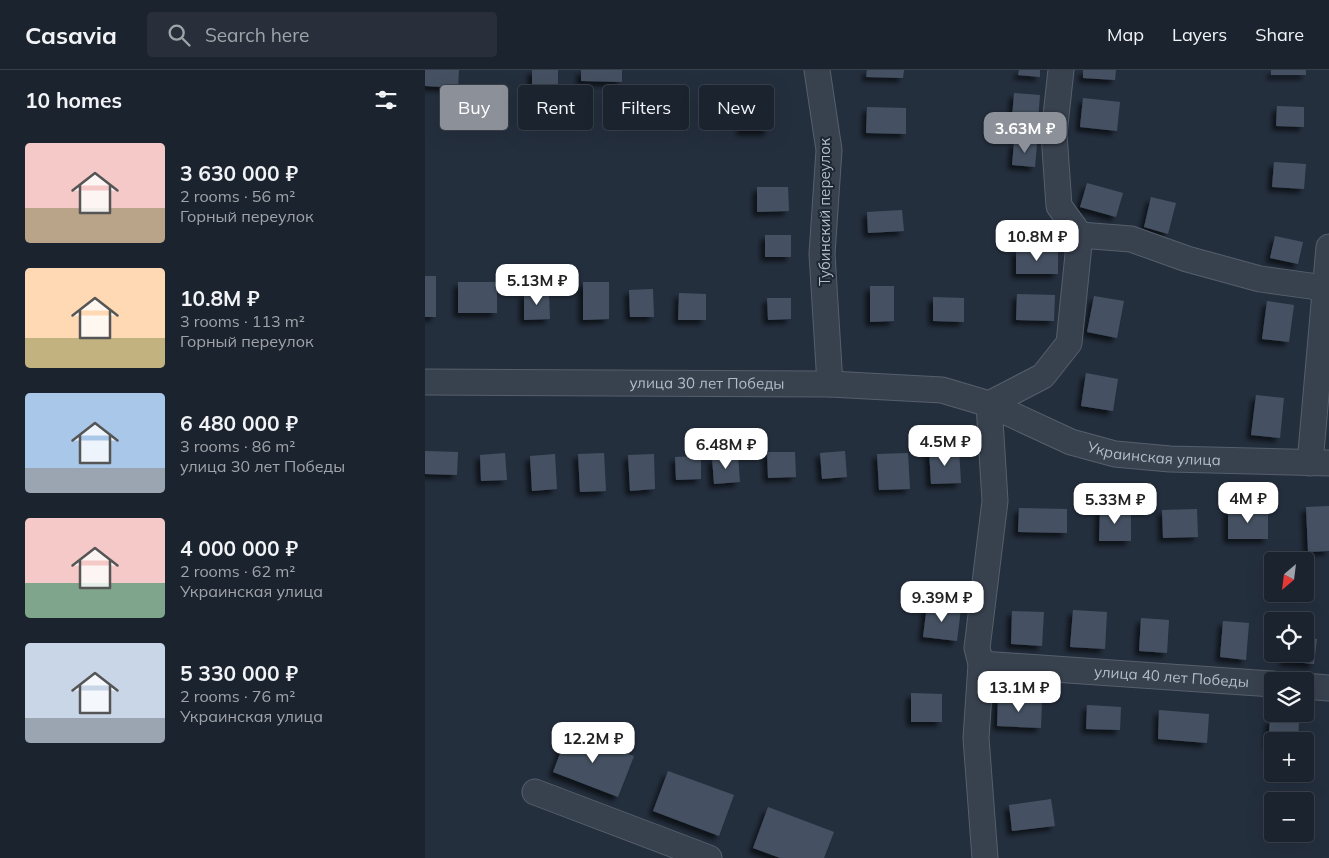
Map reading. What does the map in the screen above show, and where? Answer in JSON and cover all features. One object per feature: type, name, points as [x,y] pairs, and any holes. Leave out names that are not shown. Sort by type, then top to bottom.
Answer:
[{"type":"street","name":"Тубинский переулок","points":[[817,70],[829,150],[822,254],[830,384]]},
{"type":"street","points":[[985,858],[976,738],[981,664],[977,648],[995,500],[989,404],[1043,376],[1069,343],[1080,235],[1059,206],[1054,134],[1061,70]]},
{"type":"street","points":[[1080,235],[1131,240],[1187,259],[1260,278],[1325,288]]},
{"type":"street","points":[[1319,463],[1325,288],[1329,247]]},
{"type":"street","name":"улица 30 лет Победы","points":[[425,382],[830,384],[942,390],[989,404]]},
{"type":"street","name":"Украинская улица","points":[[989,404],[1071,442],[1115,454],[1170,459],[1319,463]]},
{"type":"street","name":"улица 40 лет Победы","points":[[981,664],[1264,683]]},
{"type":"street","points":[[1314,687],[1329,688]]},
{"type":"street","points":[[535,792],[709,858]]},
{"type":"building","points":[[425,70],[459,70],[458,85],[425,86]]},
{"type":"building","points":[[532,70],[558,70],[558,85],[532,85]]},
{"type":"building","points":[[581,70],[622,70],[622,82],[581,81]]},
{"type":"building","points":[[867,70],[904,70],[903,78],[866,77]]},
{"type":"building","points":[[1019,70],[1040,70],[1040,77],[1018,75]]},
{"type":"building","points":[[1083,70],[1116,70],[1115,80],[1083,78]]},
{"type":"building","points":[[1271,70],[1306,70],[1306,75],[1271,75]]},
{"type":"building","points":[[1014,93],[1040,95],[1038,120],[1012,118]]},
{"type":"building","points":[[1083,98],[1120,102],[1117,131],[1080,127]]},
{"type":"building","points":[[1277,106],[1304,107],[1304,127],[1276,126]]},
{"type":"building","points":[[867,107],[906,108],[906,134],[866,133]]},
{"type":"building","points":[[769,130],[769,131],[741,131]]},
{"type":"building","points":[[1014,142],[1037,144],[1035,167],[1012,165]]},
{"type":"building","points":[[1274,162],[1306,164],[1304,189],[1272,187]]},
{"type":"building","points":[[1087,183],[1123,193],[1116,217],[1080,207]]},
{"type":"building","points":[[757,187],[788,187],[789,211],[757,212]]},
{"type":"building","points":[[1151,197],[1176,203],[1168,234],[1144,227]]},
{"type":"building","points":[[902,210],[904,231],[868,233],[867,212]]},
{"type":"building","points":[[765,235],[791,235],[791,257],[765,257]]},
{"type":"building","points":[[1275,236],[1303,242],[1298,264],[1270,258]]},
{"type":"building","points":[[1016,250],[1058,250],[1058,274],[1016,274]]},
{"type":"building","points":[[425,276],[436,276],[436,317],[425,317]]},
{"type":"building","points":[[458,282],[497,282],[497,313],[458,313]]},
{"type":"building","points":[[583,282],[609,282],[609,319],[583,320]]},
{"type":"building","points":[[870,286],[894,286],[894,321],[870,322]]},
{"type":"building","points":[[653,289],[654,317],[630,317],[629,290]]},
{"type":"building","points":[[524,293],[549,293],[550,319],[524,320]]},
{"type":"building","points":[[679,293],[706,294],[706,320],[678,320]]},
{"type":"building","points":[[1017,294],[1055,295],[1054,321],[1016,320]]},
{"type":"building","points":[[1094,296],[1124,301],[1117,338],[1087,332]]},
{"type":"building","points":[[933,297],[964,298],[964,322],[933,321]]},
{"type":"building","points":[[767,298],[791,298],[791,319],[768,320]]},
{"type":"building","points":[[1267,301],[1294,305],[1289,342],[1262,339]]},
{"type":"building","points":[[1086,373],[1118,379],[1113,411],[1081,406]]},
{"type":"building","points":[[1256,395],[1284,398],[1280,438],[1251,435]]},
{"type":"building","points":[[959,449],[961,483],[931,484],[929,451]]},
{"type":"building","points":[[425,451],[458,452],[457,475],[425,474]]},
{"type":"building","points":[[845,451],[847,477],[822,479],[820,453]]},
{"type":"building","points":[[767,452],[795,452],[796,477],[768,478]]},
{"type":"building","points":[[505,453],[507,480],[481,481],[480,455]]},
{"type":"building","points":[[604,453],[606,491],[580,492],[578,454]]},
{"type":"building","points":[[908,453],[910,489],[879,490],[877,454]]},
{"type":"building","points":[[555,454],[557,489],[532,491],[530,456]]},
{"type":"building","points":[[654,454],[655,489],[630,491],[628,455]]},
{"type":"building","points":[[701,456],[701,479],[676,480],[675,457]]},
{"type":"building","points":[[738,456],[740,482],[714,484],[712,458]]},
{"type":"building","points":[[1329,506],[1329,551],[1308,552],[1306,507]]},
{"type":"building","points":[[1019,508],[1067,509],[1067,533],[1018,532]]},
{"type":"building","points":[[1100,508],[1131,508],[1131,541],[1099,541]]},
{"type":"building","points":[[1197,509],[1198,537],[1163,538],[1162,510]]},
{"type":"building","points":[[1228,509],[1268,509],[1268,539],[1228,539]]},
{"type":"building","points":[[927,605],[961,609],[957,641],[923,637]]},
{"type":"building","points":[[1073,610],[1107,612],[1105,649],[1070,647]]},
{"type":"building","points":[[1012,611],[1044,612],[1042,646],[1011,644]]},
{"type":"building","points":[[1141,618],[1169,620],[1167,653],[1139,651]]},
{"type":"building","points":[[1223,621],[1249,623],[1246,660],[1220,657]]},
{"type":"building","points":[[1314,639],[1317,639],[1314,664],[1294,662],[1314,662]]},
{"type":"building","points":[[911,693],[942,694],[942,722],[911,722]]},
{"type":"building","points":[[998,697],[1042,700],[1041,728],[997,726]]},
{"type":"building","points":[[1087,705],[1121,707],[1120,730],[1086,729]]},
{"type":"building","points":[[1159,710],[1209,714],[1207,743],[1158,739]]},
{"type":"building","points":[[1270,722],[1299,722],[1298,732],[1269,732]]},
{"type":"building","points":[[568,732],[634,756],[618,797],[553,772]]},
{"type":"building","points":[[668,771],[734,795],[719,836],[653,811]]},
{"type":"building","points":[[1051,799],[1055,826],[1012,831],[1009,805]]},
{"type":"building","points":[[768,807],[834,832],[824,858],[780,858],[753,848]]}]
